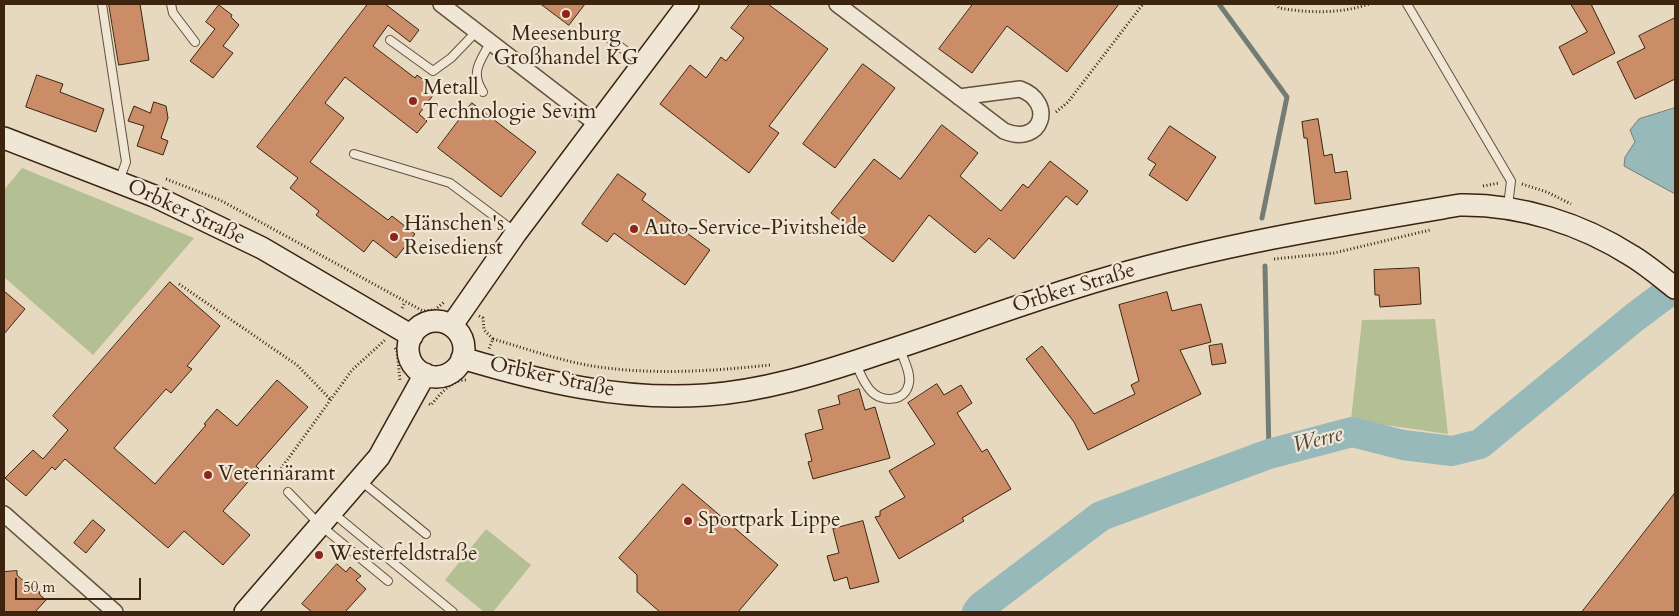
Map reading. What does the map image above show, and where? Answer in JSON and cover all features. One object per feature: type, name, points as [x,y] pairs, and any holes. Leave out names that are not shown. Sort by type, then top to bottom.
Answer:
[{"type":"street","points":[[441,4],[598,124]]},
{"type":"street","points":[[452,325],[516,233],[688,4]]},
{"type":"street","points":[[837,4],[959,97],[1004,131],[1015,136],[1026,135],[1036,129],[1040,107],[1036,99],[1029,92],[1020,89],[959,97]]},
{"type":"street","name":"Orbker Straße","points":[[4,138],[154,196],[262,248],[412,336]]},
{"type":"street","name":"Orbker Straße","points":[[462,358],[590,390],[670,396],[707,395],[762,388],[899,348],[1105,278],[1244,243],[1460,205],[1485,205],[1508,209],[1555,220],[1592,233],[1634,256],[1675,288]]},
{"type":"street","points":[[437,321],[452,325],[463,340],[462,358],[457,368],[448,374],[436,377],[425,374],[412,362],[409,354],[412,336],[416,330],[429,322],[437,321]]},
{"type":"street","points":[[245,612],[379,457],[415,396],[425,374]]},
{"type":"street","points":[[4,514],[115,612]]},
{"type":"lane","points":[[102,4],[126,162],[119,182]]},
{"type":"lane","points":[[171,4],[173,13],[195,42]]},
{"type":"lane","points":[[1407,4],[1513,177],[1508,209]]},
{"type":"lane","points":[[390,40],[433,71],[451,58],[476,32]]},
{"type":"lane","points":[[609,38],[643,64]]},
{"type":"lane","points":[[483,92],[476,81],[477,71],[490,43]]},
{"type":"lane","points":[[354,154],[450,183],[516,233]]},
{"type":"lane","points":[[855,362],[872,393],[888,399],[898,398],[909,384],[908,374],[899,348]]},
{"type":"lane","points":[[360,480],[426,534]]},
{"type":"lane","points":[[288,492],[453,612]]},
{"type":"lane","points":[[325,518],[388,581]]},
{"type":"path","points":[[1040,114],[1057,112],[1068,102],[1143,4]]},
{"type":"path","points":[[1276,4],[1279,8],[1305,13],[1353,9],[1369,4]]},
{"type":"path","points":[[1293,258],[1374,245],[1432,229]]},
{"type":"path","points":[[179,284],[297,365],[330,399]]},
{"type":"path","points":[[393,325],[405,302],[423,311],[435,310],[448,298],[483,318],[484,330],[493,339],[555,358],[599,367],[707,372],[779,364]]},
{"type":"path","points":[[275,478],[352,370],[386,338],[397,350],[400,374],[399,387],[431,405],[450,386],[462,380],[478,381],[493,339]]},
{"type":"green space","points":[[22,168],[194,238],[93,355],[4,277],[4,190]]},
{"type":"green space","points":[[1435,319],[1448,434],[1351,420],[1362,320]]},
{"type":"green space","points":[[486,529],[531,565],[493,612],[484,612],[445,580]]},
{"type":"water","points":[[1675,108],[1675,194],[1624,166],[1625,157],[1635,142],[1630,130],[1639,119]]},
{"type":"building","points":[[109,4],[140,4],[149,60],[119,65]]},
{"type":"building","points":[[368,4],[385,4],[419,30],[410,42],[388,25],[373,46],[415,78],[417,75],[437,90],[419,114],[427,121],[417,133],[345,77],[325,103],[344,118],[310,162],[388,220],[392,216],[415,234],[396,258],[373,240],[364,252],[316,215],[319,211],[290,188],[298,178],[257,147]]},
{"type":"building","name":"Meesenburg Großhandel KG","points":[[541,4],[585,4],[569,25]]},
{"type":"building","points":[[750,4],[768,4],[828,49],[769,126],[779,133],[749,173],[660,104],[690,65],[706,78],[721,57],[726,61],[744,38],[731,28]]},
{"type":"building","points":[[973,4],[1119,4],[1067,72],[1007,26],[972,73],[939,49]]},
{"type":"building","points":[[1571,4],[1591,4],[1615,53],[1573,75],[1559,47],[1587,32]]},
{"type":"building","points":[[219,5],[232,15],[231,17],[239,25],[223,46],[233,53],[213,78],[190,61],[215,29],[206,22]]},
{"type":"building","points":[[1675,18],[1675,79],[1635,99],[1617,62],[1645,48],[1639,36]]},
{"type":"building","points":[[863,64],[895,88],[835,168],[803,144]]},
{"type":"building","points":[[37,75],[63,84],[60,92],[104,109],[96,132],[26,107]]},
{"type":"building","points":[[154,102],[166,106],[168,118],[161,138],[168,141],[163,155],[137,146],[144,126],[128,121],[134,106],[150,113]]},
{"type":"building","points":[[472,103],[536,152],[501,197],[438,148]]},
{"type":"building","points":[[1318,119],[1324,156],[1332,154],[1335,173],[1347,171],[1351,199],[1315,204],[1307,138],[1304,138],[1302,122]]},
{"type":"building","points":[[942,125],[978,153],[960,176],[1001,211],[1023,184],[1028,188],[1050,161],[1088,191],[1077,205],[1066,196],[1014,259],[989,238],[975,253],[929,215],[893,262],[831,213],[874,159],[900,179]]},
{"type":"building","points":[[1170,126],[1216,157],[1187,201],[1149,175],[1156,164],[1148,159]]},
{"type":"building","name":"Auto-Service-Pivitsheide","points":[[618,174],[646,194],[642,200],[710,250],[685,285],[614,233],[607,242],[582,224]]},
{"type":"building","points":[[1419,268],[1421,304],[1380,307],[1379,295],[1375,295],[1374,270]]},
{"type":"building","points":[[170,282],[220,326],[187,366],[192,369],[171,393],[166,389],[114,448],[155,484],[206,425],[204,424],[217,409],[237,426],[277,380],[308,407],[256,466],[259,469],[223,511],[250,535],[223,565],[184,531],[168,548],[65,459],[55,470],[52,467],[26,496],[5,478],[33,450],[43,459],[68,430],[53,416]]},
{"type":"building","points":[[4,291],[25,309],[4,334]]},
{"type":"building","points":[[1167,292],[1172,311],[1201,304],[1211,342],[1180,350],[1201,394],[1088,450],[1074,422],[1026,359],[1042,346],[1094,414],[1135,394],[1131,385],[1139,381],[1119,305]]},
{"type":"building","points":[[1222,344],[1226,363],[1212,365],[1209,346]]},
{"type":"building","points":[[937,384],[944,395],[961,385],[972,403],[957,413],[982,452],[987,449],[1011,489],[962,518],[964,521],[899,559],[875,517],[880,516],[880,511],[905,497],[889,471],[935,444],[908,403]]},
{"type":"building","points":[[859,389],[865,410],[875,407],[890,458],[813,479],[808,462],[812,461],[805,434],[823,429],[818,410],[840,404],[838,396]]},
{"type":"building","name":"Sportpark Lippe","points":[[683,484],[778,565],[738,612],[660,612],[637,592],[637,575],[619,558]]},
{"type":"building","points":[[1675,493],[1675,612],[1582,612]]},
{"type":"building","points":[[93,520],[105,530],[86,553],[74,543]]},
{"type":"building","points":[[863,521],[879,582],[850,589],[847,577],[834,581],[827,556],[839,553],[833,529]]},
{"type":"building","points":[[337,564],[346,572],[350,567],[361,576],[356,580],[366,589],[345,612],[312,612],[302,604]]},
{"type":"building","points":[[17,571],[17,575],[30,587],[34,586],[34,592],[39,591],[40,595],[46,600],[35,612],[4,612],[4,572]]},
{"type":"waterway","points":[[1219,4],[1287,97],[1262,218]]},
{"type":"waterway","points":[[1265,266],[1269,454]]},
{"type":"waterway","name":"Werre","points":[[977,612],[981,607],[1101,516],[1269,454],[1352,432],[1403,445],[1452,451],[1480,444],[1635,317],[1675,287]]},
{"type":"place","name":"Meesenburg Großhandel KG","points":[[566,14]]},
{"type":"place","name":"Metall Technologie Sevim","points":[[413,101]]},
{"type":"place","name":"Auto-Service-Pivitsheide","points":[[634,229]]},
{"type":"place","name":"Hänschen's Reisedienst","points":[[394,237]]},
{"type":"place","name":"Veterinäramt","points":[[208,475]]},
{"type":"place","name":"Sportpark Lippe","points":[[688,521]]},
{"type":"place","name":"Westerfeldstraße","points":[[319,555]]}]
